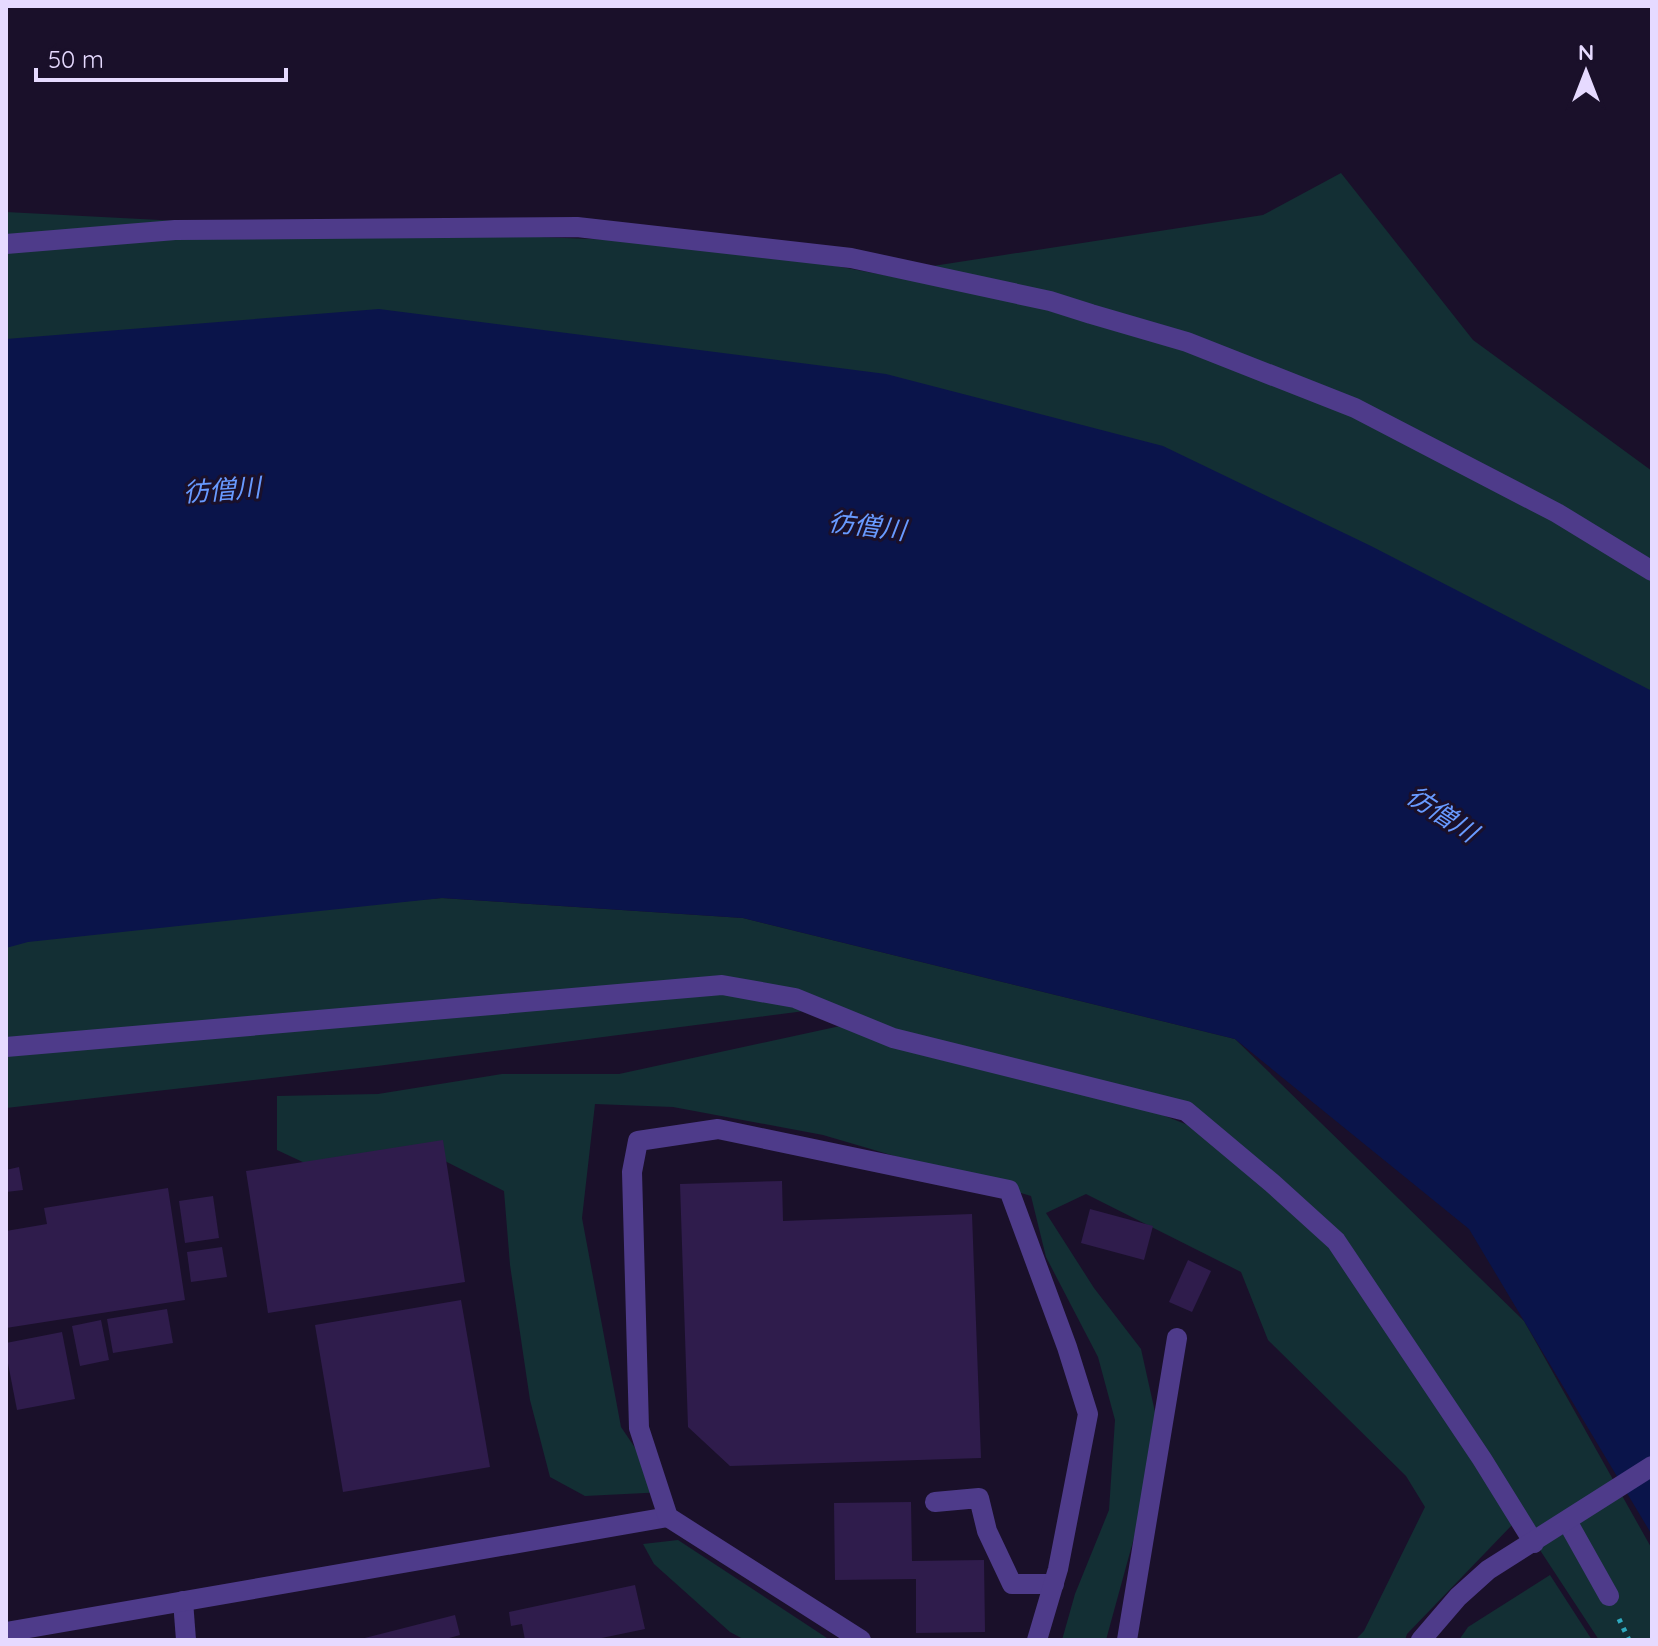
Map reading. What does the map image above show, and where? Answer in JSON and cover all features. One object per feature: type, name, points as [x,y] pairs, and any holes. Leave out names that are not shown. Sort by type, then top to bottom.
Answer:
[{"type":"street","points":[[6,244],[175,230],[577,227],[851,258],[1050,301],[1187,342],[1355,408],[1544,506],[1652,571]]},
{"type":"street","points":[[6,1047],[722,985],[795,998],[893,1038],[1186,1111],[1336,1241],[1482,1459],[1534,1543]]},
{"type":"street","points":[[861,1640],[668,1517],[639,1428],[632,1172],[638,1141],[718,1129],[1009,1190],[1067,1347],[1088,1414],[1058,1569],[1037,1640]]},
{"type":"street","points":[[1127,1640],[1177,1338]]},
{"type":"street","points":[[1421,1640],[1458,1597],[1488,1570],[1652,1466]]},
{"type":"street","points":[[935,1502],[979,1498],[987,1531],[1012,1584],[1054,1584]]},
{"type":"street","points":[[6,1632],[668,1517]]},
{"type":"street","points":[[1567,1521],[1609,1596]]},
{"type":"street","points":[[183,1601],[186,1640]]},
{"type":"green space","points":[[1341,173],[1473,340],[1652,471],[1652,721],[6,342],[6,212],[719,244],[1065,309],[907,270],[1263,215]]},
{"type":"green space","points":[[442,898],[743,918],[1235,1039],[1524,1321],[1652,1549],[1652,1640],[1599,1640],[1486,1468],[1512,1525],[1407,1634],[1405,1640],[1355,1640],[1364,1631],[1425,1507],[1406,1476],[1268,1340],[1241,1272],[1086,1194],[1046,1213],[1094,1288],[1141,1349],[1161,1439],[1106,1640],[1062,1640],[1075,1594],[1109,1510],[1115,1420],[1098,1357],[1046,1257],[1031,1196],[823,1135],[673,1107],[595,1104],[582,1218],[621,1427],[665,1492],[585,1496],[550,1477],[530,1400],[510,1265],[504,1191],[441,1159],[337,1178],[277,1150],[277,1096],[378,1094],[502,1074],[619,1074],[854,1023],[1124,1100],[1188,1125],[1186,1111],[820,1009],[377,1066],[6,1108],[6,936]]},
{"type":"green space","points":[[678,1540],[830,1640],[745,1640],[730,1632],[654,1564],[643,1544]]},
{"type":"green space","points":[[1550,1575],[1592,1640],[1459,1640],[1468,1627]]},
{"type":"water","name":"彷僧川","points":[[379,309],[886,374],[1163,446],[1371,546],[1652,691],[1652,1535],[1469,1229],[1235,1039],[743,918],[442,898],[28,942],[6,948],[6,339]]},
{"type":"building","points":[[443,1140],[465,1282],[268,1313],[246,1171]]},
{"type":"building","points":[[19,1167],[23,1190],[6,1192],[6,1170]]},
{"type":"building","points":[[782,1181],[783,1221],[972,1214],[981,1458],[730,1466],[688,1427],[680,1184]]},
{"type":"building","points":[[168,1188],[185,1300],[6,1328],[6,1231],[47,1224],[44,1208]]},
{"type":"building","points":[[213,1196],[219,1238],[185,1243],[179,1201]]},
{"type":"building","points":[[1090,1209],[1153,1226],[1144,1260],[1081,1243]]},
{"type":"building","points":[[222,1247],[227,1277],[191,1282],[187,1252]]},
{"type":"building","points":[[1188,1260],[1211,1271],[1192,1312],[1169,1302]]},
{"type":"building","points":[[461,1300],[490,1467],[343,1492],[315,1325]]},
{"type":"building","points":[[167,1309],[173,1343],[113,1353],[107,1319]]},
{"type":"building","points":[[101,1320],[109,1360],[80,1366],[72,1326]]},
{"type":"building","points":[[62,1332],[75,1399],[17,1410],[6,1343]]},
{"type":"building","points":[[911,1502],[912,1561],[984,1560],[985,1632],[916,1633],[916,1579],[835,1580],[834,1503]]},
{"type":"building","points":[[635,1585],[645,1629],[592,1640],[525,1640],[522,1624],[511,1626],[509,1612]]},
{"type":"building","points":[[455,1615],[460,1635],[442,1640],[357,1640]]}]
